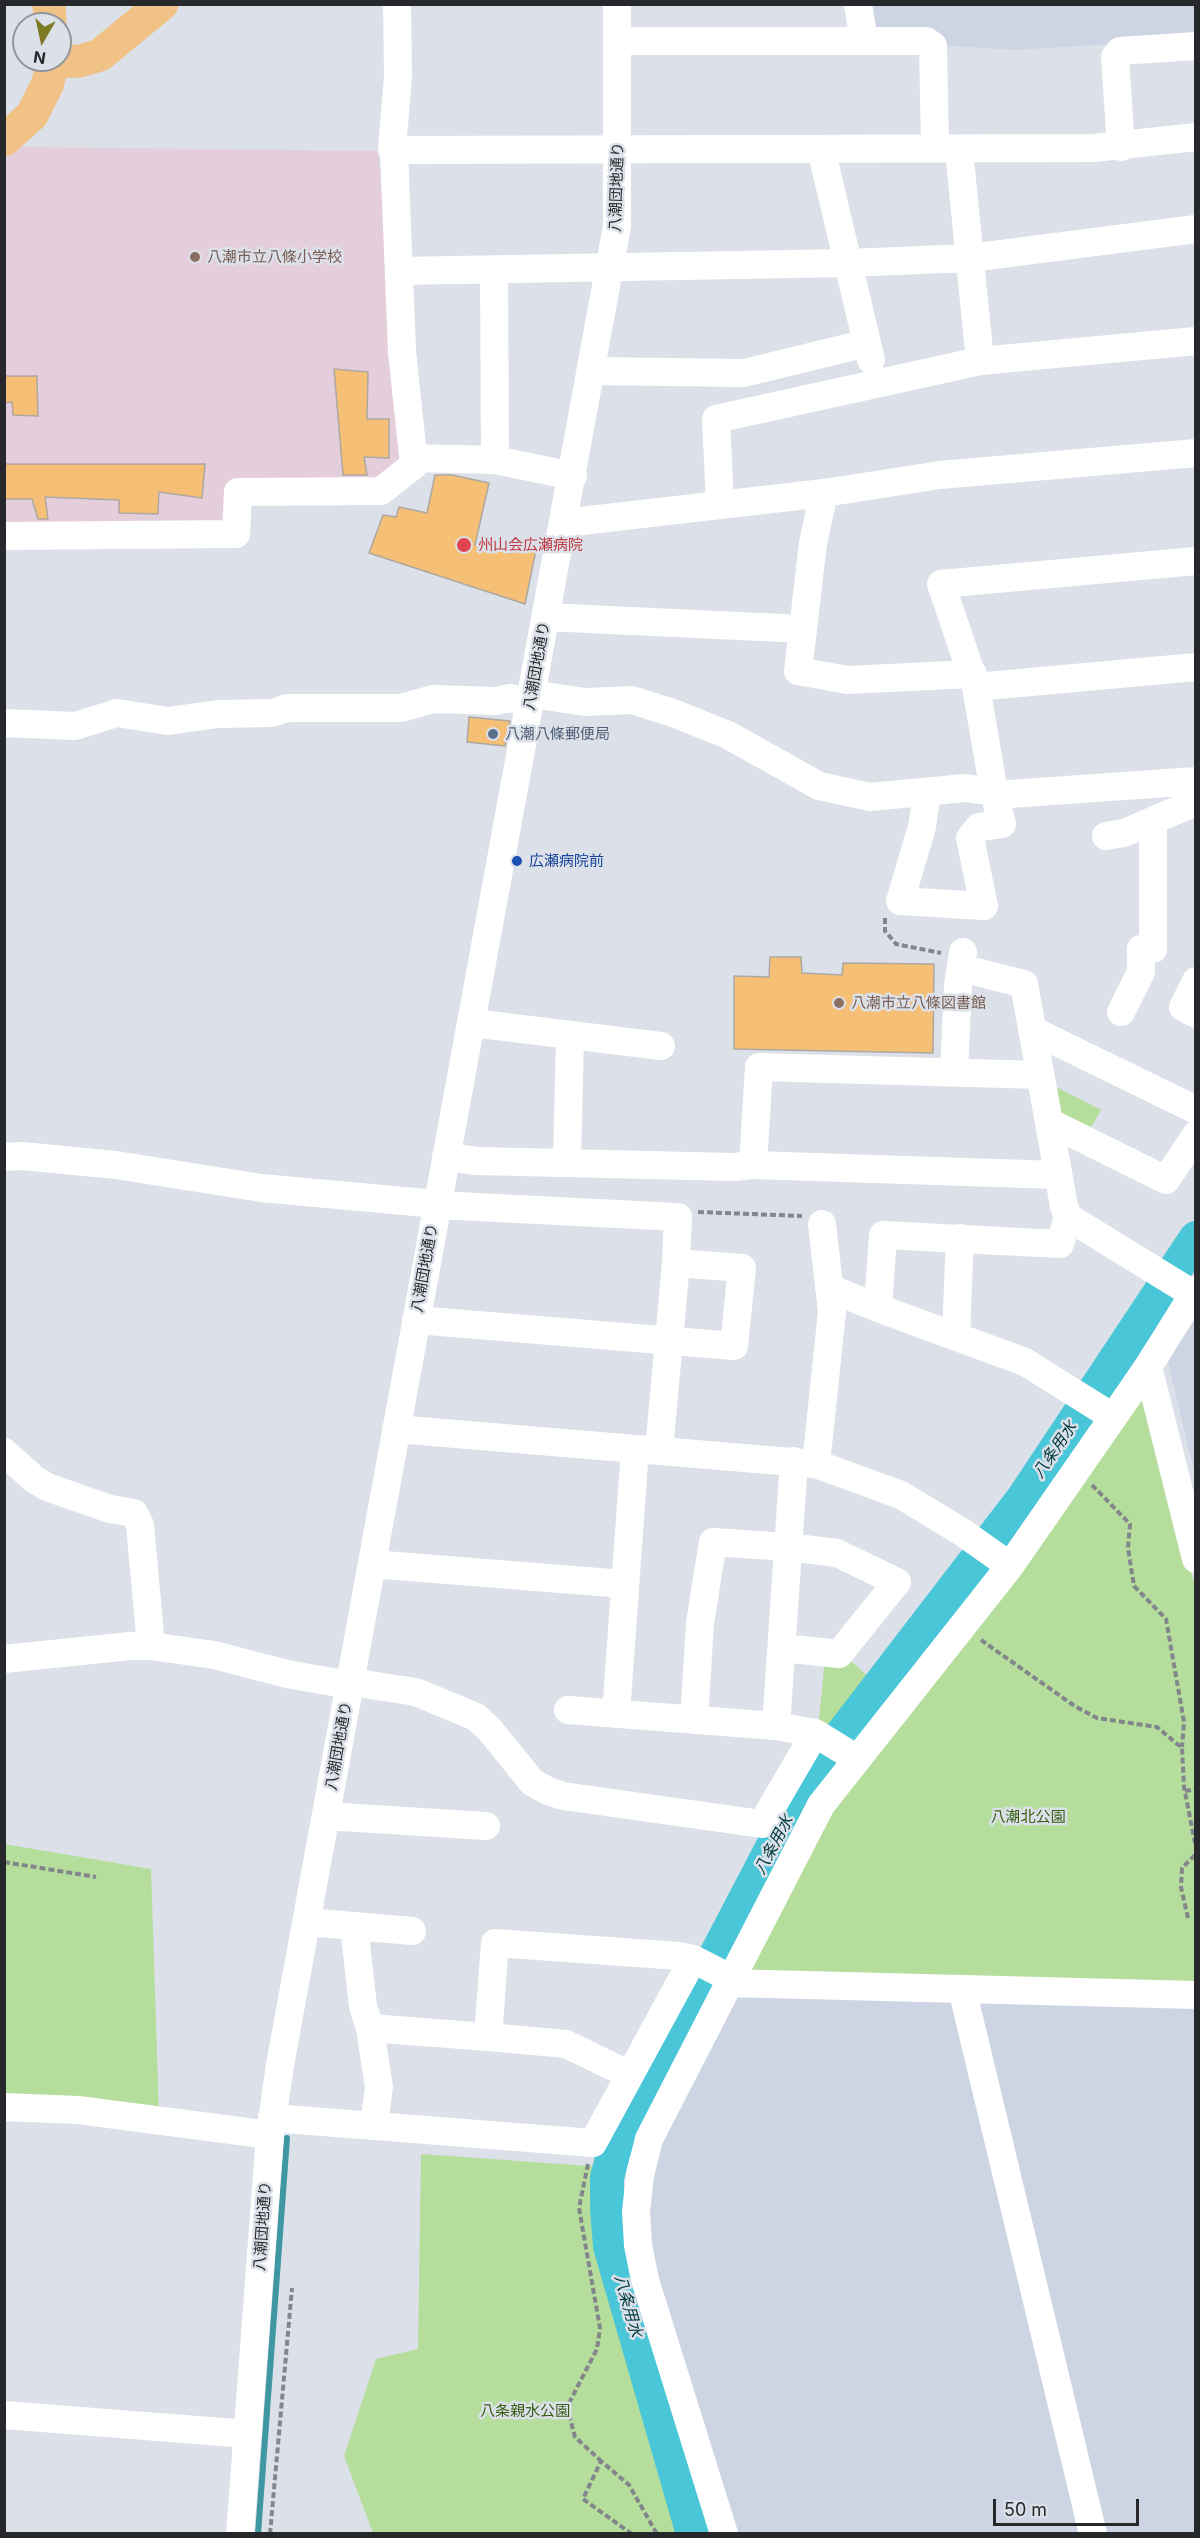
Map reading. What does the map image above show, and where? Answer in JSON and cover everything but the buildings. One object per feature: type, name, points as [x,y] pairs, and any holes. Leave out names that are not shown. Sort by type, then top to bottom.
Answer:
[{"type":"main road","points":[[72,61],[100,55],[162,4]]},
{"type":"main road","points":[[4,140],[32,115],[48,83],[50,72]]},
{"type":"street","points":[[4,536],[236,534],[238,492],[381,491],[414,465],[402,352],[394,150],[392,149],[398,77],[397,4]]},
{"type":"street","name":"八潮団地通り","points":[[240,2534],[271,2126],[396,1429],[611,267],[617,226],[617,4]]},
{"type":"street","points":[[858,4],[864,41]]},
{"type":"street","points":[[618,41],[926,41],[933,46],[947,149],[969,258],[980,361]]},
{"type":"street","points":[[1121,147],[1115,57],[1120,51],[1196,46]]},
{"type":"street","points":[[394,150],[1121,147],[1196,137]]},
{"type":"street","points":[[821,149],[877,382]]},
{"type":"street","points":[[399,271],[848,263],[969,258],[1196,229]]},
{"type":"street","points":[[494,270],[495,459]]},
{"type":"street","points":[[720,504],[716,419],[980,361],[1196,341]]},
{"type":"street","points":[[592,371],[744,373],[867,343]]},
{"type":"street","points":[[564,523],[824,493],[940,475],[1196,453]]},
{"type":"street","points":[[413,458],[495,459],[573,476]]},
{"type":"street","points":[[824,493],[813,543],[798,671],[847,680],[975,681],[1196,667]]},
{"type":"street","points":[[927,793],[922,827],[900,901],[984,906],[970,838],[979,827],[1002,824],[994,792],[975,681],[941,584],[1196,561]]},
{"type":"street","points":[[546,617],[803,629]]},
{"type":"street","points":[[4,723],[75,726],[117,713],[168,721],[218,714],[272,713],[287,708],[401,708],[434,699],[496,701],[531,698],[585,702],[632,700],[673,712],[728,735],[819,786],[870,797],[965,788],[1009,794],[1194,800]]},
{"type":"street","points":[[1106,836],[1124,833],[1194,800]]},
{"type":"street","points":[[1121,1012],[1141,972],[1141,949],[1153,949],[1153,830],[1150,822]]},
{"type":"street","points":[[878,1308],[883,1235],[1060,1244],[1068,1217],[1058,1175],[1024,984],[962,958],[954,1071]]},
{"type":"street","points":[[1196,981],[1183,1007],[1196,1014]]},
{"type":"street","points":[[472,1023],[661,1046]]},
{"type":"street","points":[[1032,1030],[1196,1110]]},
{"type":"street","points":[[567,1162],[570,1036]]},
{"type":"street","points":[[753,1165],[759,1067],[1040,1075]]},
{"type":"street","points":[[1049,1122],[1166,1180],[1196,1135]]},
{"type":"street","points":[[4,1157],[22,1156],[116,1165],[261,1188],[437,1205],[678,1217],[668,1342],[624,1584],[616,1714]]},
{"type":"street","points":[[446,1157],[477,1161],[734,1167],[753,1165],[1058,1175]]},
{"type":"street","points":[[724,2534],[645,2280],[638,2245],[636,2212],[640,2175],[649,2139],[820,1805],[963,1627],[1004,1562],[1077,1469],[1107,1413],[1148,1367],[1190,1291],[1068,1217]]},
{"type":"street","points":[[776,1726],[788,1547],[832,1312],[822,1224]]},
{"type":"street","points":[[956,1336],[960,1238]]},
{"type":"street","points":[[416,1320],[734,1346],[742,1268],[676,1263]]},
{"type":"street","points":[[829,1288],[1024,1362],[1107,1413]]},
{"type":"street","points":[[1148,1367],[1196,1559]]},
{"type":"street","points":[[396,1429],[805,1463],[901,1495],[962,1532],[1004,1562]]},
{"type":"street","points":[[4,1452],[34,1479],[47,1487],[110,1509],[134,1513],[140,1525],[151,1646]]},
{"type":"street","points":[[694,1719],[700,1623],[712,1542],[837,1553],[897,1582],[839,1654],[783,1648]]},
{"type":"street","points":[[372,1564],[624,1584]]},
{"type":"street","points":[[4,1659],[130,1646],[151,1646],[214,1655],[287,1674],[416,1692],[476,1718],[490,1730],[532,1782],[548,1791],[563,1796],[762,1824],[815,1733]]},
{"type":"street","points":[[568,1710],[776,1726],[815,1733],[857,1759]]},
{"type":"street","points":[[326,1816],[486,1826]]},
{"type":"street","points":[[307,1922],[412,1931]]},
{"type":"street","points":[[354,1926],[363,2006],[370,2028],[379,2087],[374,2126]]},
{"type":"street","points":[[488,2037],[495,1943],[679,1956],[697,1961],[729,1980],[1196,1995]]},
{"type":"street","points":[[4,2107],[78,2110],[271,2126],[374,2126],[592,2143],[697,1961]]},
{"type":"street","points":[[962,1989],[1093,2534]]},
{"type":"street","points":[[370,2028],[566,2044],[630,2075]]},
{"type":"street","points":[[4,2415],[248,2433]]},
{"type":"path","points":[[900,901],[890,901],[884,922],[885,932],[896,944],[962,958]]},
{"type":"path","points":[[678,1217],[685,1211],[783,1214],[808,1217],[822,1224]]},
{"type":"path","points":[[1077,1469],[1130,1524],[1128,1548],[1134,1586],[1166,1619],[1184,1722],[1182,1748],[1185,1791],[1196,1848]]},
{"type":"path","points":[[963,1627],[1076,1707],[1097,1718],[1157,1727],[1182,1748]]},
{"type":"path","points":[[1185,1791],[1196,1789]]},
{"type":"path","points":[[1188,1918],[1181,1887],[1182,1868],[1196,1854]]},
{"type":"path","points":[[4,1862],[96,1876]]},
{"type":"path","points":[[592,2143],[579,2208],[600,2328],[597,2349],[567,2407],[575,2437],[629,2485],[657,2534]]},
{"type":"path","points":[[270,2534],[292,2288]]},
{"type":"path","points":[[601,2461],[583,2499],[632,2534]]},
{"type":"shaded area","points":[[864,5],[1195,5],[1195,39],[1013,50],[941,45],[940,33],[872,33]]},
{"type":"shaded area","name":"八潮市立八條小学校","points":[[19,147],[378,151],[404,459],[376,484],[232,486],[226,523],[5,525],[5,159]]},
{"type":"shaded area","points":[[1195,1315],[1195,1475],[1168,1362]]},
{"type":"shaded area","points":[[732,1992],[1195,2006],[1195,2533],[733,2533],[647,2260],[651,2165]]},
{"type":"green space","points":[[1050,1084],[1101,1110],[1086,1136],[1059,1124]]},
{"type":"green space","name":"八潮北公園","points":[[1143,1383],[1195,1587],[1195,1990],[739,1976],[828,1807]]},
{"type":"green space","points":[[826,1648],[838,1650],[877,1684],[835,1741],[818,1731]]},
{"type":"green space","points":[[4,1844],[151,1869],[159,2115],[5,2103]]},
{"type":"green space","name":"八条親水公園","points":[[421,2154],[602,2167],[605,2247],[689,2533],[373,2533],[344,2456],[376,2359],[418,2349]]},
{"type":"waterway","name":"八条用水","points":[[693,2534],[610,2246],[607,2178],[614,2150],[809,1777],[1024,1497],[1196,1238]]},
{"type":"waterway","points":[[258,2534],[287,2138]]},
{"type":"place","name":"八潮市立八條小学校","points":[[195,257]]},
{"type":"place","name":"州山会広瀬病院","points":[[464,545]]},
{"type":"place","name":"八潮八條郵便局","points":[[493,734]]},
{"type":"place","name":"広瀬病院前","points":[[517,861]]},
{"type":"place","name":"八潮市立八條図書館","points":[[839,1003]]}]
